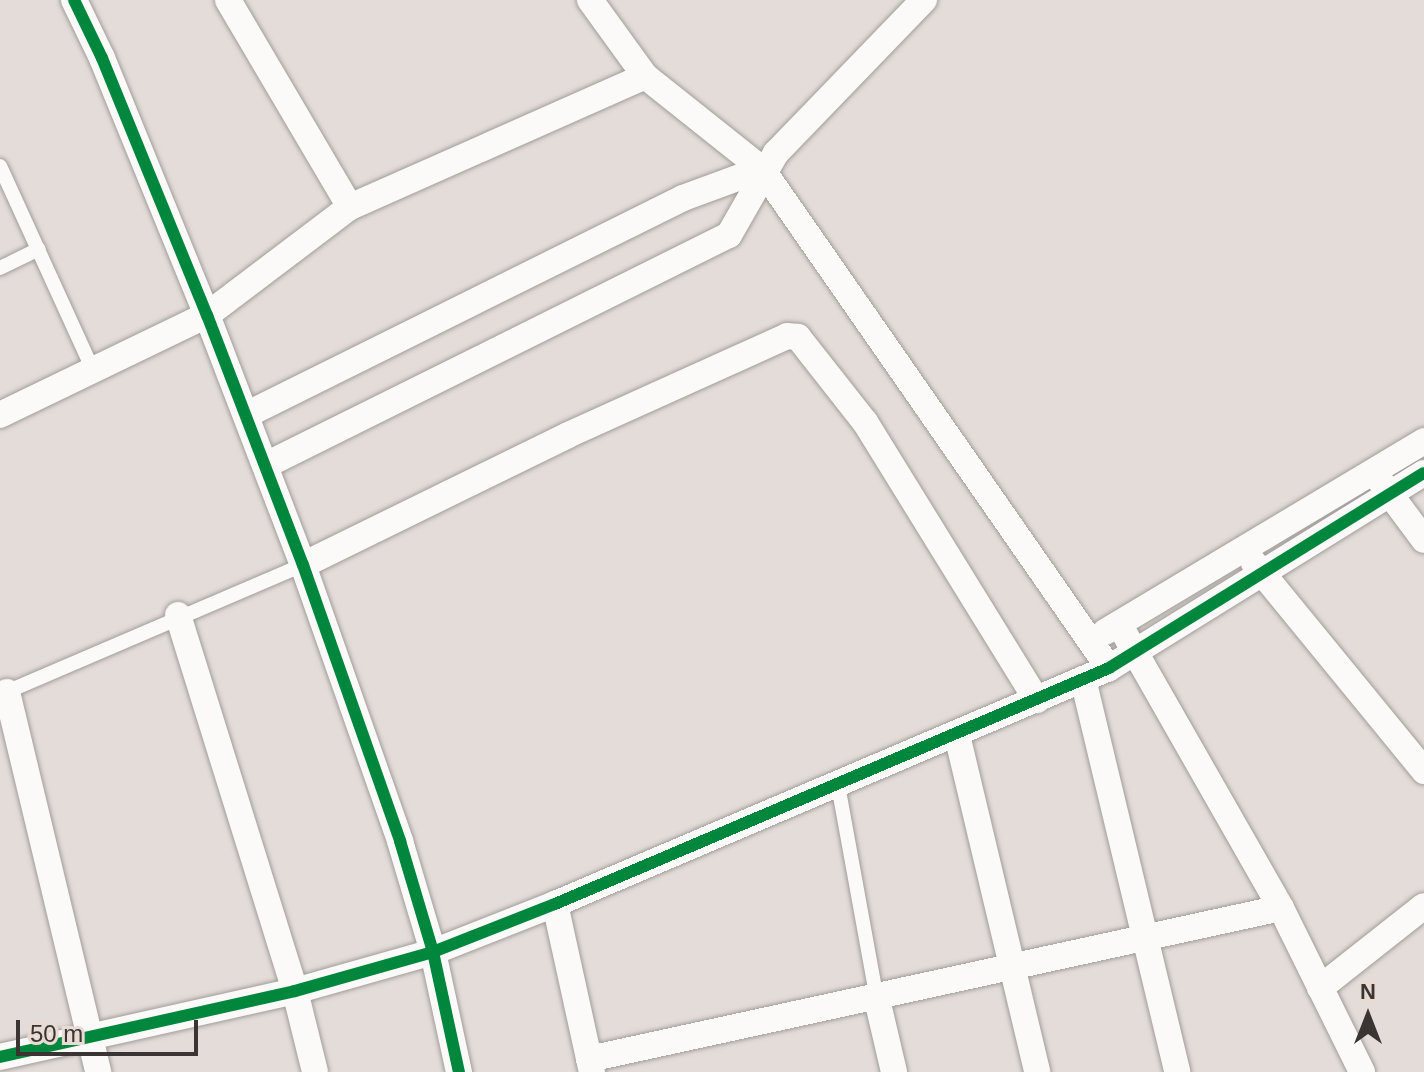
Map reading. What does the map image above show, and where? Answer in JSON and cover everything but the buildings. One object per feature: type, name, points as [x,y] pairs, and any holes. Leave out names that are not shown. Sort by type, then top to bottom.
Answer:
[{"type":"street","points":[[74,0],[207,315],[303,565],[433,952],[459,1072]]},
{"type":"street","points":[[228,0],[350,207]]},
{"type":"street","points":[[590,0],[645,76],[762,169],[1109,668]]},
{"type":"street","points":[[266,465],[713,246],[739,224],[762,169],[924,0]]},
{"type":"street","points":[[0,415],[207,315],[350,207],[645,76]]},
{"type":"street","points":[[246,415],[683,198],[762,169]]},
{"type":"street","points":[[303,565],[568,435],[787,336],[798,337],[865,422],[1037,700]]},
{"type":"street","points":[[1090,641],[1245,553],[1424,441]]},
{"type":"street","points":[[1376,473],[1388,497],[1424,540]]},
{"type":"street","points":[[0,1057],[89,1033],[295,991],[433,952],[555,904],[1109,668],[1424,473]]},
{"type":"street","points":[[1245,553],[1424,771]]},
{"type":"street","points":[[178,615],[295,991],[315,1072]]},
{"type":"street","points":[[1119,624],[1281,908],[1362,1072]]},
{"type":"street","points":[[1083,679],[1177,1072]]},
{"type":"street","points":[[4,694],[98,1072]]},
{"type":"street","points":[[957,735],[1037,1072]]},
{"type":"street","points":[[555,904],[590,1065],[876,995],[1281,908]]},
{"type":"street","points":[[1320,988],[1424,906]]},
{"type":"street","points":[[876,995],[894,1072]]},
{"type":"lane","points":[[0,166],[93,370]]},
{"type":"lane","points":[[0,268],[39,249]]},
{"type":"lane","points":[[4,694],[178,615],[303,565]]},
{"type":"lane","points":[[838,785],[876,995]]},
{"type":"cycle path","points":[[74,0],[102,58],[207,315],[303,565],[400,841],[433,952],[459,1072]]},
{"type":"cycle path","points":[[0,1057],[295,991],[433,952],[555,904],[1109,668],[1424,473]]}]
